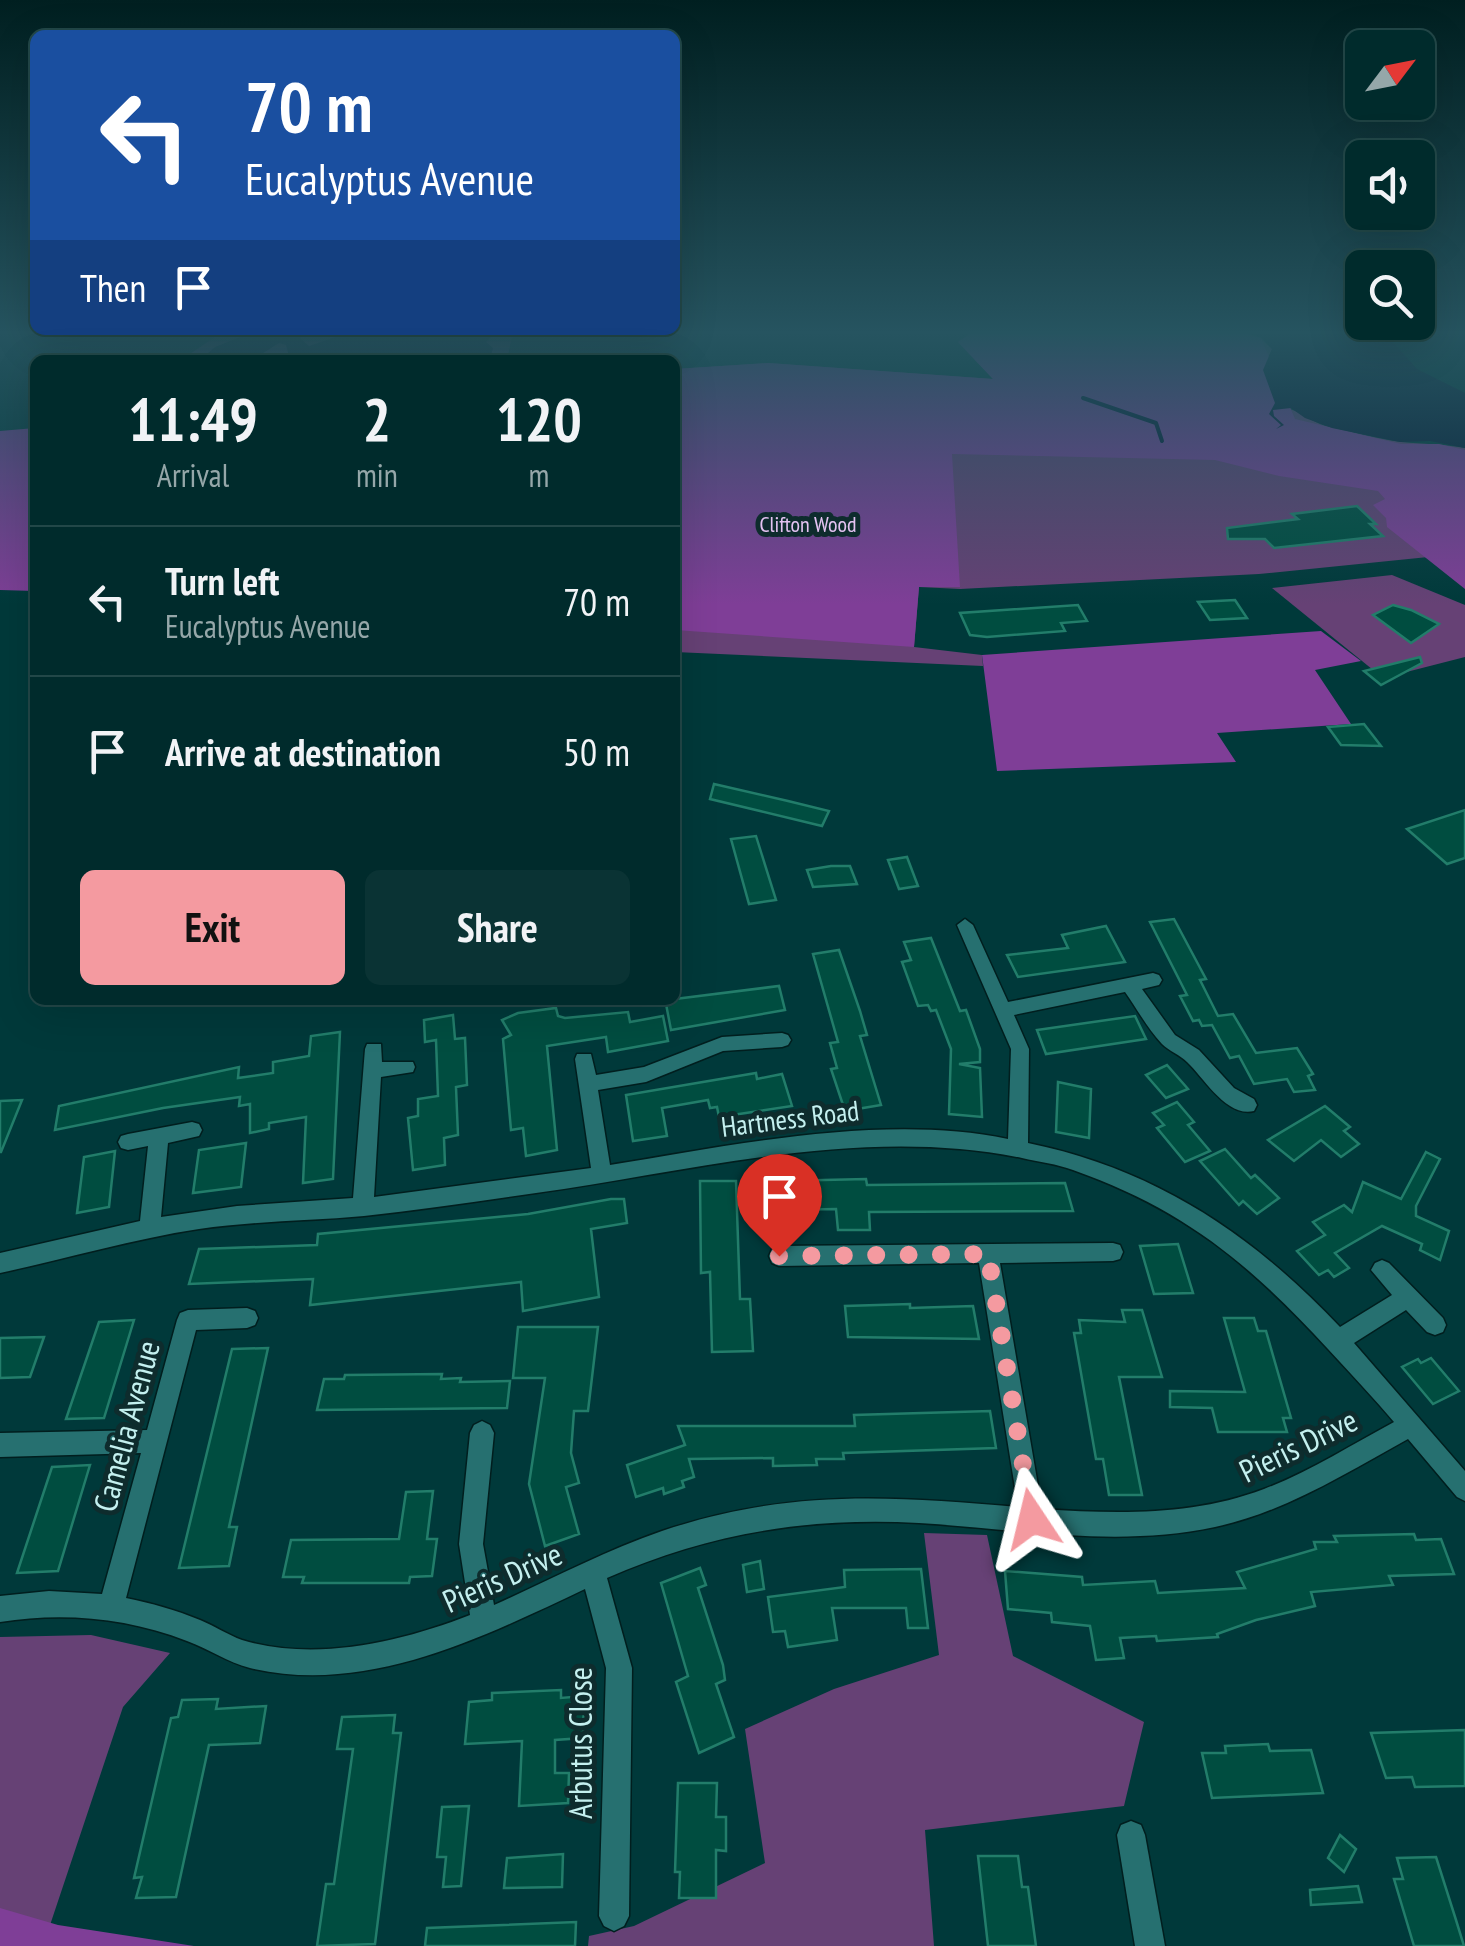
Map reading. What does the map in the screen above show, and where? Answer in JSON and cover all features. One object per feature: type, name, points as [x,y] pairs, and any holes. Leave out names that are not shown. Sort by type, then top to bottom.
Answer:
[{"type":"street","points":[[965,924],[1022,1061],[1018,1146]]},
{"type":"street","points":[[1003,1010],[1153,980]]},
{"type":"street","points":[[1130,985],[1169,1040],[1192,1055],[1218,1096],[1247,1106]]},
{"type":"street","points":[[588,1084],[646,1074],[722,1044],[782,1040]]},
{"type":"street","points":[[363,1207],[374,1049]]},
{"type":"street","points":[[584,1059],[602,1176]]},
{"type":"street","points":[[373,1070],[406,1067]]},
{"type":"street","points":[[128,1142],[192,1130]]},
{"type":"street","points":[[150,1228],[159,1136]]},
{"type":"street","name":"Hartness Road","points":[[0,1263],[204,1219],[363,1207],[850,1139],[959,1138],[1018,1146],[1104,1170],[1200,1219],[1249,1255],[1336,1342],[1465,1489]]},
{"type":"street","points":[[779,1256],[1113,1252]]},
{"type":"street","points":[[988,1254],[1032,1519]]},
{"type":"street","points":[[1382,1270],[1434,1325]]},
{"type":"street","points":[[1336,1342],[1408,1297]]},
{"type":"street","name":"Camelia Avenue","points":[[110,1607],[188,1320],[248,1318]]},
{"type":"street","name":"Pieris Drive","points":[[0,1609],[48,1603],[110,1607],[196,1630],[240,1652],[300,1660],[373,1656],[455,1634],[593,1572],[696,1533],[802,1512],[934,1511],[1138,1525],[1240,1510],[1281,1495],[1411,1425]]},
{"type":"street","points":[[482,1432],[470,1544],[484,1621]]},
{"type":"street","points":[[0,1445],[156,1441]]},
{"type":"street","name":"Arbutus Close","points":[[593,1572],[619,1668],[614,1916]]},
{"type":"street","points":[[1131,1835],[1150,1946]]},
{"type":"green space","points":[[680,424],[1321,424],[1401,442],[1465,448],[1465,569],[1448,555],[1259,574],[960,589],[919,587],[914,647],[982,655],[983,666],[680,652]]},
{"type":"green space","name":"Clifton Wood","points":[[680,424],[1315,424],[1401,444],[1439,444],[1465,450],[1465,589],[1387,527],[1386,518],[1373,505],[1385,499],[1378,491],[1279,476],[1215,460],[952,454],[960,587],[919,587],[914,647],[680,630]]},
{"type":"green space","points":[[30,428],[30,591],[0,590],[0,431]]},
{"type":"green space","points":[[1392,575],[1465,605],[1465,657],[1383,678],[1272,588]]},
{"type":"green space","points":[[1321,631],[1361,661],[1315,670],[1351,724],[1217,733],[1236,762],[997,771],[982,655]]},
{"type":"green space","points":[[924,1533],[987,1535],[1013,1656],[1144,1722],[1124,1806],[925,1830],[934,1946],[588,1946],[589,1936],[634,1926],[765,1863],[745,1729],[834,1689],[939,1655]]},
{"type":"green space","points":[[91,1635],[170,1653],[123,1707],[43,1946],[0,1946],[0,1637]]},
{"type":"green space","points":[[0,1908],[58,1925],[194,1946],[0,1946]]},
{"type":"water","points":[[1321,424],[1465,424],[1465,448],[1430,441],[1400,442]]},
{"type":"building","points":[[1357,506],[1383,536],[1274,548],[1265,539],[1228,539],[1227,528]]},
{"type":"building","points":[[1235,600],[1247,618],[1210,620],[1198,602]]},
{"type":"building","points":[[1078,605],[1087,621],[1061,623],[1065,631],[987,637],[970,635],[960,613]]},
{"type":"building","points":[[1393,605],[1439,624],[1411,643],[1373,615]]},
{"type":"building","points":[[1420,657],[1422,663],[1381,685],[1364,671]]},
{"type":"building","points":[[1364,724],[1381,746],[1341,745],[1328,727]]},
{"type":"building","points":[[714,784],[829,811],[822,826],[710,799]]},
{"type":"building","points":[[1465,810],[1465,858],[1447,864],[1407,829]]},
{"type":"building","points":[[756,836],[776,900],[749,904],[731,839]]},
{"type":"building","points":[[907,857],[918,886],[899,889],[888,860]]},
{"type":"building","points":[[850,866],[857,884],[813,887],[807,870]]},
{"type":"building","points":[[1174,919],[1206,979],[1200,980],[1218,1016],[1233,1014],[1256,1053],[1297,1048],[1313,1074],[1308,1076],[1315,1090],[1294,1092],[1287,1079],[1254,1084],[1239,1056],[1230,1058],[1212,1025],[1202,1026],[1199,1020],[1193,1021],[1180,996],[1187,995],[1150,922]]},
{"type":"building","points":[[1106,926],[1125,962],[1018,977],[1007,955],[1068,948],[1062,935]]},
{"type":"building","points":[[931,938],[980,1049],[980,1062],[959,1064],[980,1068],[982,1117],[949,1114],[951,1049],[936,1010],[931,1011],[928,1005],[918,1006],[902,962],[911,960],[904,942]]},
{"type":"building","points":[[839,950],[867,1035],[860,1036],[881,1105],[845,1111],[831,1069],[837,1068],[830,1043],[838,1042],[813,954]]},
{"type":"building","points":[[779,986],[785,1010],[671,1030],[666,1005],[680,1005],[680,998]]},
{"type":"building","points":[[556,1008],[558,1016],[565,1018],[628,1012],[630,1022],[663,1016],[668,1041],[608,1052],[606,1037],[547,1046],[557,1150],[526,1156],[523,1128],[511,1130],[503,1039],[511,1035],[502,1020],[518,1013]]},
{"type":"building","points":[[453,1015],[455,1039],[465,1038],[467,1085],[456,1087],[458,1135],[444,1138],[445,1165],[413,1170],[408,1118],[418,1116],[418,1099],[438,1096],[436,1040],[425,1042],[424,1020]]},
{"type":"building","points":[[1135,1016],[1146,1039],[1046,1054],[1037,1030]]},
{"type":"building","points":[[340,1032],[333,1179],[303,1183],[306,1117],[269,1123],[269,1129],[250,1133],[250,1104],[239,1106],[240,1097],[55,1130],[59,1106],[239,1067],[238,1078],[273,1073],[273,1062],[309,1056],[311,1036]]},
{"type":"building","points":[[1167,1065],[1188,1089],[1166,1098],[1146,1075]]},
{"type":"building","points":[[756,1073],[757,1079],[782,1074],[792,1106],[719,1117],[717,1107],[710,1108],[708,1100],[662,1108],[667,1136],[633,1141],[626,1095]]},
{"type":"building","points":[[1058,1082],[1091,1089],[1089,1138],[1056,1132]]},
{"type":"building","points":[[22,1100],[1,1152],[0,1152],[0,1101]]},
{"type":"building","points":[[1177,1102],[1194,1122],[1188,1125],[1210,1151],[1185,1162],[1157,1128],[1164,1125],[1153,1113]]},
{"type":"building","points":[[1325,1106],[1350,1127],[1344,1131],[1359,1144],[1341,1157],[1321,1140],[1294,1161],[1268,1140]]},
{"type":"building","points":[[246,1143],[241,1187],[193,1193],[199,1150]]},
{"type":"building","points":[[1225,1149],[1251,1178],[1255,1175],[1279,1198],[1257,1214],[1243,1201],[1239,1205],[1200,1161]]},
{"type":"building","points":[[115,1151],[109,1207],[77,1213],[84,1157]]},
{"type":"building","points":[[1426,1152],[1440,1159],[1416,1206],[1416,1216],[1449,1231],[1440,1260],[1420,1250],[1422,1244],[1382,1226],[1335,1253],[1349,1268],[1334,1277],[1328,1270],[1319,1275],[1297,1251],[1325,1235],[1313,1222],[1344,1205],[1352,1212],[1363,1182],[1401,1199]]},
{"type":"building","points":[[866,1179],[867,1185],[1065,1183],[1073,1211],[869,1212],[870,1230],[838,1230],[836,1209],[783,1210],[782,1202],[773,1203],[772,1185],[781,1185],[781,1181]]},
{"type":"building","points":[[700,1181],[736,1181],[740,1299],[750,1299],[753,1351],[712,1352],[710,1272],[701,1273]]},
{"type":"building","points":[[624,1199],[627,1223],[591,1229],[599,1297],[523,1311],[521,1282],[310,1305],[313,1279],[189,1284],[199,1249],[317,1245],[318,1234],[528,1214]]},
{"type":"building","points":[[1178,1244],[1193,1293],[1154,1294],[1140,1246]]},
{"type":"building","points":[[910,1304],[910,1308],[973,1306],[979,1339],[848,1337],[845,1306]]},
{"type":"building","points":[[1122,1310],[1142,1310],[1162,1377],[1119,1377],[1142,1495],[1109,1495],[1103,1459],[1096,1459],[1074,1333],[1081,1333],[1079,1320],[1125,1322]]},
{"type":"building","points":[[1224,1318],[1254,1318],[1258,1331],[1266,1331],[1291,1418],[1283,1418],[1287,1432],[1218,1432],[1212,1408],[1170,1407],[1170,1391],[1245,1392]]},
{"type":"building","points":[[134,1320],[104,1418],[66,1419],[99,1322]]},
{"type":"building","points":[[518,1327],[598,1327],[588,1411],[574,1411],[571,1453],[579,1483],[566,1487],[579,1534],[545,1546],[529,1484],[545,1378],[513,1378]]},
{"type":"building","points":[[44,1337],[30,1377],[0,1378],[0,1338]]},
{"type":"building","points":[[268,1348],[229,1527],[237,1527],[229,1566],[179,1568],[232,1349]]},
{"type":"building","points":[[1431,1358],[1459,1391],[1433,1404],[1402,1367]]},
{"type":"building","points":[[442,1374],[441,1379],[461,1378],[460,1382],[510,1381],[507,1408],[317,1410],[324,1379],[344,1379],[345,1375]]},
{"type":"building","points":[[990,1411],[996,1448],[843,1453],[844,1459],[816,1459],[817,1465],[773,1466],[773,1458],[689,1459],[694,1477],[682,1481],[684,1487],[664,1494],[663,1488],[636,1497],[627,1465],[685,1445],[678,1426],[855,1426],[854,1415]]},
{"type":"building","points":[[90,1465],[58,1571],[17,1573],[52,1467]]},
{"type":"building","points":[[433,1491],[427,1539],[437,1539],[432,1576],[410,1577],[409,1583],[302,1583],[304,1577],[283,1577],[291,1540],[399,1539],[406,1492]]},
{"type":"building","points":[[1414,1534],[1416,1540],[1441,1539],[1454,1574],[1389,1576],[1393,1585],[1311,1592],[1315,1606],[1256,1620],[1217,1634],[1218,1637],[1157,1641],[1156,1636],[1120,1638],[1124,1658],[1096,1660],[1090,1626],[1052,1622],[1051,1613],[1008,1609],[1005,1571],[1082,1577],[1083,1585],[1155,1581],[1158,1593],[1245,1588],[1237,1572],[1316,1549],[1314,1542],[1337,1542],[1334,1536]]},
{"type":"building","points":[[760,1561],[764,1589],[747,1592],[743,1565]]},
{"type":"building","points":[[700,1568],[706,1585],[698,1588],[723,1665],[725,1680],[716,1684],[734,1737],[699,1753],[676,1682],[688,1676],[661,1583]]},
{"type":"building","points":[[921,1569],[928,1628],[908,1628],[906,1608],[832,1608],[837,1640],[788,1647],[785,1631],[773,1632],[768,1597],[845,1587],[844,1570]]},
{"type":"building","points":[[561,1690],[561,1698],[584,1696],[583,1738],[555,1740],[555,1773],[569,1773],[568,1803],[519,1806],[522,1741],[465,1744],[469,1702],[492,1700],[492,1693]]},
{"type":"building","points":[[218,1699],[216,1709],[266,1706],[260,1743],[209,1745],[176,1897],[136,1898],[142,1877],[134,1878],[171,1718],[178,1717],[182,1700]]},
{"type":"building","points":[[395,1715],[393,1733],[401,1733],[375,1944],[317,1946],[326,1884],[334,1884],[353,1749],[337,1749],[342,1717]]},
{"type":"building","points":[[1465,1730],[1465,1786],[1415,1787],[1412,1777],[1386,1778],[1371,1733]]},
{"type":"building","points":[[1268,1744],[1270,1751],[1311,1750],[1323,1793],[1212,1798],[1202,1753],[1226,1753],[1225,1746]]},
{"type":"building","points":[[678,1783],[717,1783],[716,1817],[726,1817],[726,1851],[716,1850],[716,1898],[679,1898],[680,1872],[675,1872]]},
{"type":"building","points":[[469,1806],[461,1886],[443,1887],[446,1857],[437,1857],[442,1807]]},
{"type":"building","points":[[1340,1835],[1356,1849],[1344,1872],[1328,1858]]},
{"type":"building","points":[[563,1854],[562,1887],[504,1888],[507,1858]]},
{"type":"building","points":[[978,1856],[1018,1856],[1022,1887],[1028,1887],[1036,1946],[988,1946]]},
{"type":"building","points":[[1436,1857],[1464,1946],[1414,1946],[1394,1879],[1403,1879],[1397,1858]]},
{"type":"building","points":[[1358,1886],[1362,1902],[1311,1905],[1310,1890]]},
{"type":"building","points":[[576,1922],[575,1946],[425,1946],[427,1928]]},
{"type":"waterway","points":[[1156,424],[1162,441]]},
{"type":"route","points":[[779,1256],[988,1254],[1032,1519]]}]
